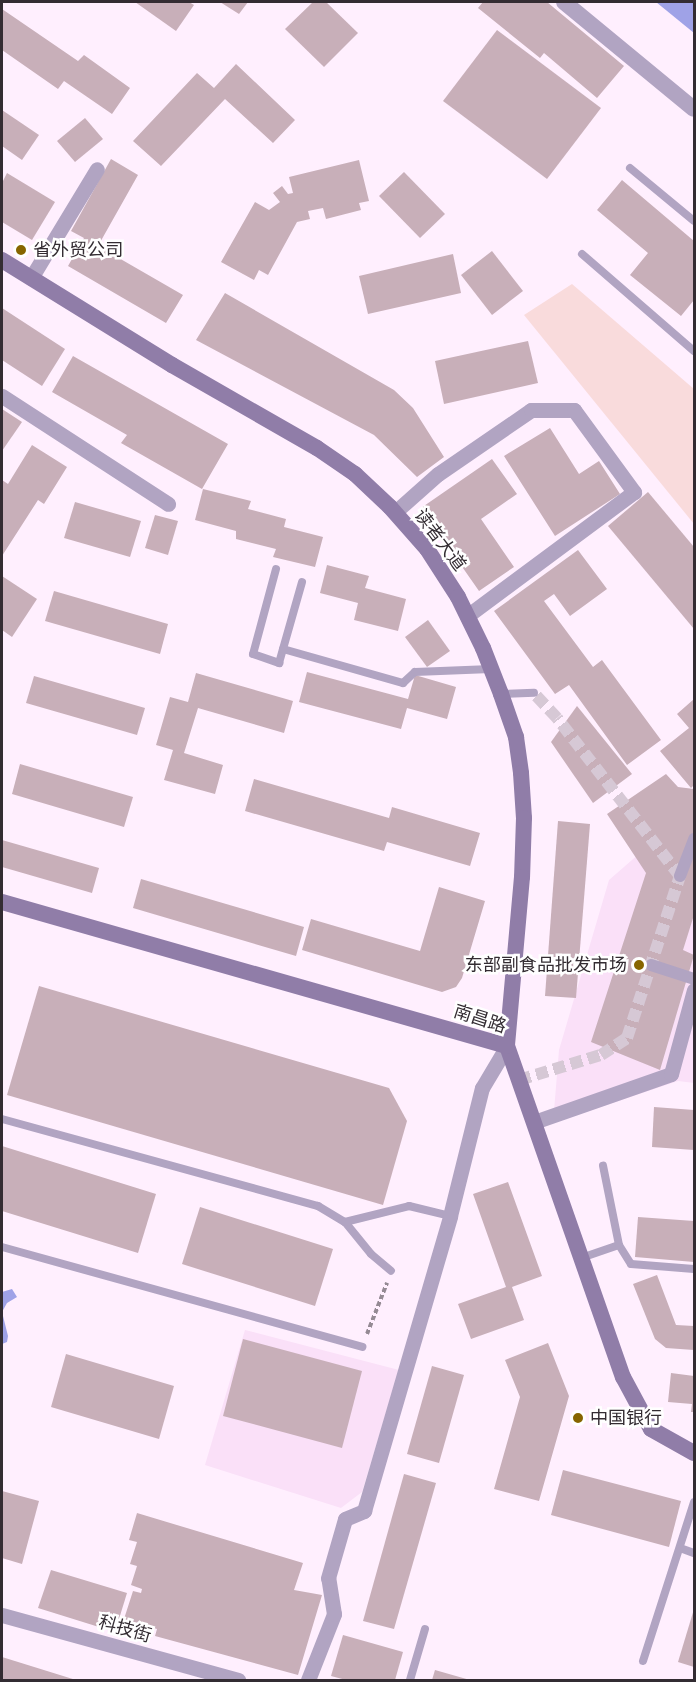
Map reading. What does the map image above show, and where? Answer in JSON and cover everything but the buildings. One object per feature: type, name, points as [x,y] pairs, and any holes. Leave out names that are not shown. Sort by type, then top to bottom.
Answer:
[{"type":"main road","name":"读者大道","points":[[2,260],[172,365],[317,448],[354,474],[395,512],[427,549],[467,616],[491,669],[516,737],[524,818],[522,878],[507,1046]]},
{"type":"main road","name":"南昌路","points":[[2,902],[507,1046],[623,1377],[651,1429],[694,1453]]},
{"type":"street","points":[[564,2],[694,109]]},
{"type":"street","points":[[31,278],[97,169]]},
{"type":"street","points":[[2,396],[168,504]]},
{"type":"street","points":[[395,512],[438,474],[531,410],[574,410],[634,492],[467,616]]},
{"type":"street","points":[[680,876],[694,839]]},
{"type":"street","points":[[651,965],[694,979]]},
{"type":"street","points":[[534,1122],[671,1074],[694,990]]},
{"type":"street","points":[[308,1680],[334,1614],[328,1578],[345,1519],[364,1511],[450,1216],[482,1088],[507,1046]]},
{"type":"street","name":"科技街","points":[[2,1614],[238,1680]]},
{"type":"lane","points":[[630,168],[694,221]]},
{"type":"lane","points":[[582,254],[694,351]]},
{"type":"lane","points":[[276,569],[253,654],[279,663],[302,582]]},
{"type":"lane","points":[[283,649],[403,683],[415,672],[491,669]]},
{"type":"lane","points":[[501,694],[534,693]]},
{"type":"lane","points":[[2,1119],[318,1206],[345,1222],[371,1254],[391,1271]]},
{"type":"lane","points":[[603,1166],[619,1245],[631,1264],[694,1269]]},
{"type":"lane","points":[[345,1222],[409,1206],[450,1216]]},
{"type":"lane","points":[[581,1258],[619,1245]]},
{"type":"lane","points":[[2,1247],[362,1347]]},
{"type":"lane","points":[[643,1661],[694,1502]]},
{"type":"lane","points":[[680,1548],[694,1553]]},
{"type":"lane","points":[[410,1680],[425,1629]]},
{"type":"path","points":[[362,1347],[391,1271]]},
{"type":"shaded area","points":[[572,284],[694,389],[694,524],[524,315]]},
{"type":"shaded area","name":"东部副食品批发市场","points":[[694,806],[694,1083],[678,1081],[553,1123],[559,1050],[609,880]]},
{"type":"shaded area","points":[[245,1330],[399,1370],[362,1492],[341,1508],[205,1465]]},
{"type":"water","points":[[656,2],[694,2],[694,33]]},
{"type":"water","points":[[12,1289],[17,1297],[7,1303],[2,1312],[2,1292]]},
{"type":"water","points":[[2,1312],[8,1336],[7,1342],[2,1344]]},
{"type":"tunnel","points":[[519,1080],[601,1055],[627,1038],[680,876],[557,718],[534,693]]},
{"type":"place","name":"省外贸公司","points":[[21,250]]},
{"type":"place","name":"东部副食品批发市场","points":[[639,965]]},
{"type":"place","name":"中国银行","points":[[578,1418]]}]
